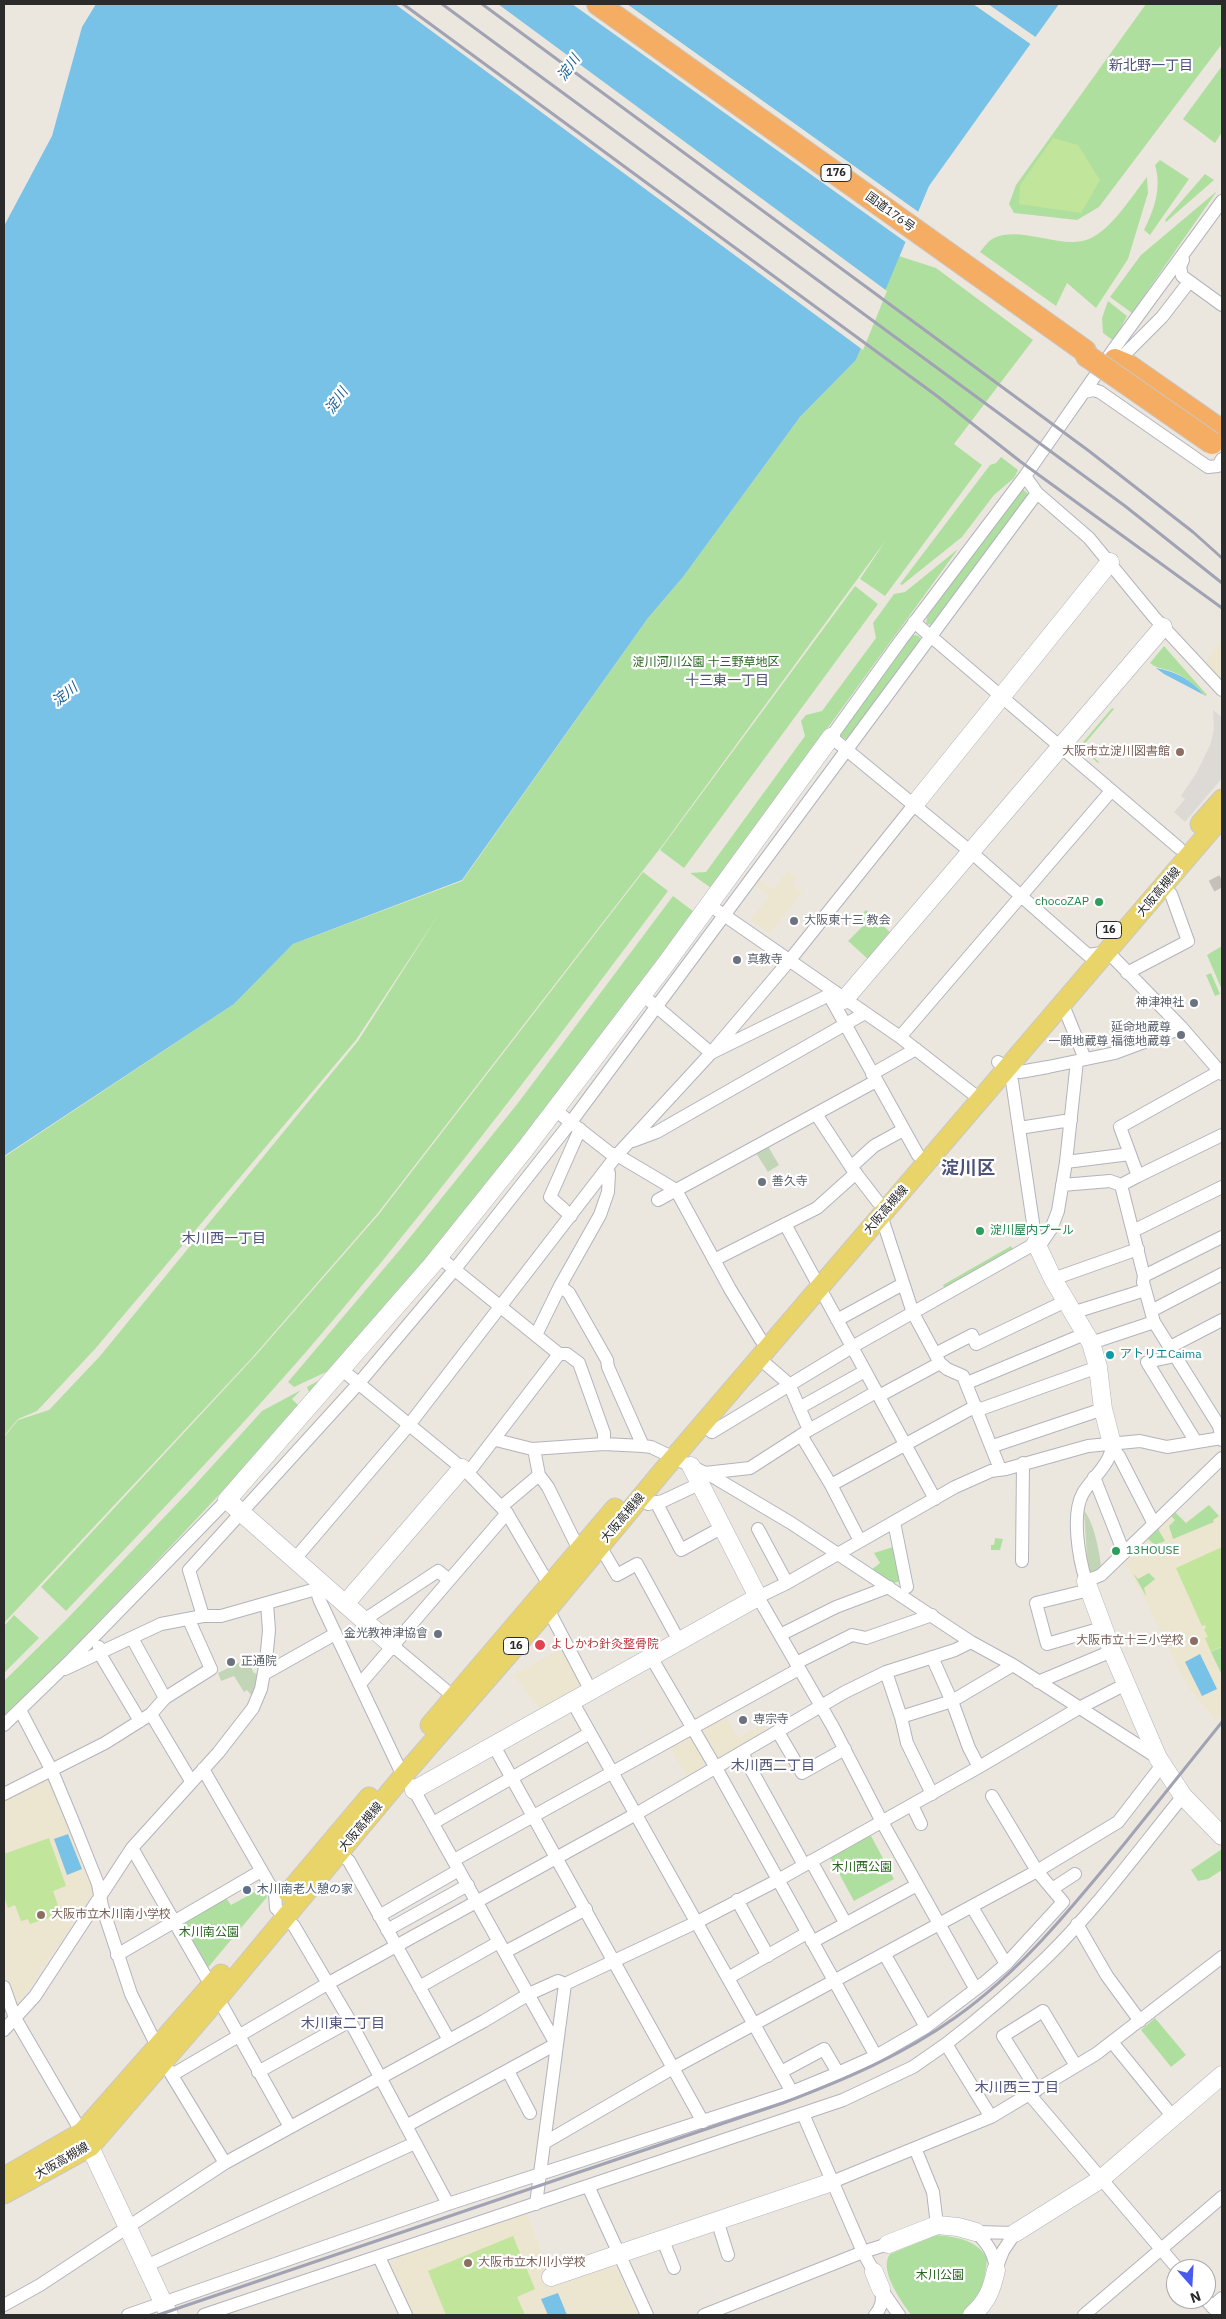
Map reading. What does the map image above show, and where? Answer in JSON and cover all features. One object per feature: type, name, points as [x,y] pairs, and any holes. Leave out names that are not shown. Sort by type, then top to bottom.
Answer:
[{"type":"highway","name":"国道176号","points":[[598,4],[1085,349],[1220,448]]},
{"type":"highway","name":"国道176号","points":[[1085,349],[1122,363],[1220,448]]},
{"type":"main road","name":"大阪高槻線","points":[[4,2194],[86,2139],[164,2062],[215,2002],[281,1913],[405,1776],[454,1697],[579,1550],[686,1467],[761,1340],[816,1282],[977,1096],[1088,955],[1222,799]]},
{"type":"main road","name":"大阪高槻線","points":[[1002,1066],[1063,1005],[1108,952],[1167,891],[1222,817]]},
{"type":"main road","name":"大阪高槻線","points":[[879,1208],[918,1155],[977,1096]]},
{"type":"main road","name":"大阪高槻線","points":[[164,2062],[214,1983],[340,1853],[548,1609],[632,1507],[686,1467],[703,1425],[760,1359],[816,1282]]},
{"type":"main road","name":"大阪高槻線","points":[[4,2177],[86,2139]]},
{"type":"street","points":[[4,1725],[59,1672],[226,1500],[439,1257],[555,1110],[642,995],[914,622],[1024,476],[1222,201]]},
{"type":"street","points":[[1186,252],[1180,272],[1189,282],[1222,305]]},
{"type":"street","points":[[1122,363],[1124,355],[1162,317],[1189,282]]},
{"type":"street","points":[[1136,318],[1170,284],[1179,285],[1181,293]]},
{"type":"street","points":[[1084,392],[1094,390],[1100,392],[1208,467],[1218,466],[1220,448]]},
{"type":"street","points":[[1024,476],[1037,493],[1088,538],[1163,627],[1222,690]]},
{"type":"street","points":[[203,1616],[189,1570],[359,1383],[576,1126],[657,1007],[1037,493]]},
{"type":"street","points":[[294,1560],[409,1424],[606,1171],[617,1154],[711,1053],[789,961],[1110,562]]},
{"type":"street","points":[[914,622],[1179,848]]},
{"type":"street","points":[[711,1053],[835,995],[971,852],[1163,627]]},
{"type":"street","points":[[831,737],[971,852],[1088,955],[1108,952],[1222,1071],[1120,1126],[1138,1176]]},
{"type":"street","points":[[900,1037],[1111,791]]},
{"type":"street","points":[[1127,973],[1188,941],[1167,891]]},
{"type":"street","points":[[708,904],[726,915],[835,995],[900,1037],[977,1096]]},
{"type":"street","points":[[642,995],[711,1053]]},
{"type":"street","points":[[835,995],[845,1026],[918,1155]]},
{"type":"street","points":[[703,1425],[712,1432],[852,1347],[1037,1246],[1054,1223],[1066,1162],[1081,1060],[1063,1005]]},
{"type":"street","points":[[630,1142],[656,1132],[865,1013]]},
{"type":"street","points":[[1002,1066],[1020,1072],[1081,1060],[1124,1050],[1182,1028]]},
{"type":"street","points":[[658,1200],[816,1114],[916,1050]]},
{"type":"street","points":[[1002,1066],[1012,1080],[1037,1246],[1089,1338],[1098,1367],[1103,1409],[1112,1445],[1154,1524]]},
{"type":"street","points":[[555,1110],[610,1153],[617,1154],[676,1190],[761,1340]]},
{"type":"street","points":[[816,1114],[879,1208],[913,1313],[938,1358],[947,1369],[964,1376],[993,1446],[1000,1469]]},
{"type":"street","points":[[1019,1128],[1071,1120]]},
{"type":"street","points":[[571,1216],[550,1196],[576,1126]]},
{"type":"street","points":[[714,1260],[817,1208],[874,1146],[903,1130]]},
{"type":"street","points":[[1062,1185],[1110,1181],[1121,1184],[1222,1135]]},
{"type":"street","points":[[1066,1162],[1130,1154]]},
{"type":"street","points":[[536,1335],[560,1286],[600,1216],[608,1192],[608,1173],[606,1171]]},
{"type":"street","points":[[405,1776],[494,1746],[758,1597],[787,1583],[977,1477],[1000,1469],[1006,1469],[1088,1446],[1140,1441],[1167,1447],[1221,1439],[1219,1426],[1153,1316],[1143,1282],[1144,1276],[1121,1184]]},
{"type":"street","points":[[1133,1231],[1222,1187]]},
{"type":"street","points":[[785,1224],[935,1499]]},
{"type":"street","points":[[1144,1276],[1222,1238]]},
{"type":"street","points":[[1054,1279],[1138,1250]]},
{"type":"street","points":[[439,1257],[559,1354],[567,1354],[579,1362],[604,1433],[604,1444]]},
{"type":"street","points":[[967,1383],[1153,1316],[1222,1274]]},
{"type":"street","points":[[837,1320],[903,1284]]},
{"type":"street","points":[[560,1286],[569,1293],[607,1360],[608,1367],[643,1446]]},
{"type":"street","points":[[686,1467],[750,1468],[805,1433],[878,1394],[972,1335],[976,1344],[1071,1306],[1145,1290]]},
{"type":"street","points":[[1196,1442],[1147,1362],[1173,1351],[1222,1320]]},
{"type":"street","points":[[345,1604],[465,1471],[496,1440],[559,1354]]},
{"type":"street","points":[[760,1359],[789,1384],[799,1408],[805,1433],[860,1541]]},
{"type":"street","points":[[831,1485],[905,1444],[977,1408],[1098,1367]]},
{"type":"street","points":[[341,1369],[465,1471],[504,1510],[549,1585],[548,1609],[591,1691]]},
{"type":"street","points":[[799,1408],[865,1371]]},
{"type":"street","points":[[993,1446],[1103,1409]]},
{"type":"street","points":[[496,1440],[534,1449],[604,1444],[643,1446],[791,1523],[971,1642],[1013,1665],[1160,1762]]},
{"type":"street","points":[[1112,1445],[1110,1456],[1082,1494],[1078,1511],[1080,1559],[1087,1586],[1102,1628],[1160,1762],[1183,1796],[1222,1836]]},
{"type":"street","points":[[534,1449],[539,1475],[548,1487],[579,1550]]},
{"type":"street","points":[[1102,1628],[1047,1644],[1036,1603],[1087,1586],[1101,1575],[1222,1458]]},
{"type":"street","points":[[1022,1561],[1024,1517],[1023,1463]]},
{"type":"street","points":[[632,1507],[656,1502],[686,1467]]},
{"type":"street","points":[[686,1467],[845,1749],[882,1822],[975,1988]]},
{"type":"street","points":[[360,1684],[449,1580],[504,1510],[539,1475]]},
{"type":"street","points":[[1094,1477],[1124,1553]]},
{"type":"street","points":[[226,1500],[294,1560],[317,1585],[345,1604],[454,1697]]},
{"type":"street","points":[[656,1502],[681,1550],[721,1528]]},
{"type":"street","points":[[894,1522],[907,1587]]},
{"type":"street","points":[[758,1529],[787,1583]]},
{"type":"street","points":[[600,1546],[617,1575],[637,1564],[679,1641]]},
{"type":"street","points":[[364,1620],[438,1571],[449,1580]]},
{"type":"street","points":[[59,1672],[161,1624],[203,1616],[221,1616],[267,1604],[317,1585]]},
{"type":"street","points":[[317,1585],[335,1634],[405,1776],[433,1822],[556,2044]]},
{"type":"street","points":[[780,1635],[836,1607],[889,1587]]},
{"type":"street","points":[[4,2030],[35,1996],[100,1894],[132,1848],[235,1732],[253,1708],[261,1690],[264,1674],[268,1630],[267,1604]]},
{"type":"street","points":[[114,1616],[108,1630],[98,1643],[100,1654],[140,1721]]},
{"type":"street","points":[[379,1916],[532,1816],[692,1729],[852,1635],[866,1638],[932,1616]]},
{"type":"street","points":[[4,1794],[105,1743],[151,1714],[165,1698],[211,1669],[188,1620]]},
{"type":"street","points":[[264,1674],[335,1634]]},
{"type":"street","points":[[132,1638],[165,1698]]},
{"type":"street","points":[[164,2062],[238,2037],[327,1984],[636,1814],[846,1692],[886,1672],[955,1650],[971,1642]]},
{"type":"street","points":[[1038,1682],[1112,1651]]},
{"type":"street","points":[[651,1657],[716,1768],[876,2056]]},
{"type":"street","points":[[932,1657],[952,1701],[969,1748],[979,1767]]},
{"type":"street","points":[[901,1717],[952,1701],[1013,1665]]},
{"type":"street","points":[[886,1672],[901,1717],[907,1743],[932,1794]]},
{"type":"street","points":[[4,2305],[40,2285],[225,2163],[529,1994],[558,1981],[565,1984],[697,1922],[778,1880],[932,1794],[1079,1708],[1126,1684]]},
{"type":"street","points":[[572,1701],[792,2092]]},
{"type":"street","points":[[20,1710],[52,1771],[100,1894],[102,1906],[130,1994],[164,2062],[225,2163]]},
{"type":"street","points":[[151,1714],[191,1781]]},
{"type":"street","points":[[778,1732],[802,1773],[845,1749]]},
{"type":"street","points":[[433,1822],[590,1733]]},
{"type":"street","points":[[494,1746],[703,2122]]},
{"type":"street","points":[[742,1753],[846,1924]]},
{"type":"street","points":[[544,2143],[673,2068],[885,1955],[1037,1871],[1118,1822],[1160,1762]]},
{"type":"street","points":[[203,1769],[274,1894],[281,1913],[294,1926],[350,2021],[448,2204]]},
{"type":"street","points":[[128,2315],[166,2309],[448,2204],[539,2176],[792,2092],[876,2056],[926,2027],[1006,1964],[1062,1902],[1037,1871],[992,1796]]},
{"type":"street","points":[[204,2315],[804,2114],[866,2090],[913,2067],[988,2011],[1048,1956],[1077,1924],[1183,1796]]},
{"type":"street","points":[[912,1805],[921,1824]]},
{"type":"street","points":[[132,1848],[206,1977],[214,1983]]},
{"type":"street","points":[[340,1853],[349,1861],[449,2040]]},
{"type":"street","points":[[118,1955],[261,1871]]},
{"type":"street","points":[[1052,1889],[1076,1874]]},
{"type":"street","points":[[387,1930],[468,1885]]},
{"type":"street","points":[[728,1978],[768,1956],[846,1924],[917,1885]]},
{"type":"street","points":[[737,1900],[768,1956]]},
{"type":"street","points":[[972,1907],[1006,1964]]},
{"type":"street","points":[[419,1987],[502,1947],[586,1910]]},
{"type":"street","points":[[1077,1924],[1107,1976],[1140,2021]]},
{"type":"street","points":[[885,1955],[926,2027]]},
{"type":"street","points":[[551,2277],[832,2182],[991,2117],[1112,2042],[1222,1957]]},
{"type":"street","points":[[536,2204],[565,1984]]},
{"type":"street","points":[[4,1987],[14,2018],[86,2139],[166,2309]]},
{"type":"street","points":[[215,2002],[223,2008],[290,2127]]},
{"type":"street","points":[[1076,2066],[1043,2011],[1003,2036],[1033,2092],[1101,2179],[1170,2259]]},
{"type":"street","points":[[258,2072],[350,2021]]},
{"type":"street","points":[[1112,2042],[1173,2117]]},
{"type":"street","points":[[406,2126],[556,2044]]},
{"type":"street","points":[[946,2044],[991,2117]]},
{"type":"street","points":[[781,2072],[824,2049],[838,2073]]},
{"type":"street","points":[[508,2071],[530,2113]]},
{"type":"street","points":[[972,2315],[982,2306],[991,2291],[1003,2251],[1015,2234],[1101,2179],[1222,2074]]},
{"type":"street","points":[[804,2114],[863,2252],[881,2289],[898,2315]]},
{"type":"street","points":[[146,2266],[415,2143]]},
{"type":"street","points":[[915,2148],[933,2192],[937,2225]]},
{"type":"street","points":[[588,2186],[647,2315]]},
{"type":"street","points":[[1084,2315],[1222,2197]]},
{"type":"street","points":[[717,2220],[728,2255]]},
{"type":"street","points":[[704,2315],[937,2225],[958,2227],[976,2232],[1015,2234]]},
{"type":"street","points":[[976,2232],[987,2243],[994,2255],[996,2270]]},
{"type":"street","points":[[662,2238],[674,2268]]},
{"type":"street","points":[[874,2272],[880,2252],[888,2244]]},
{"type":"street","points":[[378,2257],[406,2315]]},
{"type":"street","points":[[875,2315],[880,2309],[881,2289]]},
{"type":"shaded area","points":[[1222,640],[1222,682],[1205,663]]},
{"type":"shaded area","points":[[1213,710],[1222,717],[1222,778],[1185,822],[1174,812],[1185,799],[1181,796],[1197,772],[1210,745],[1214,730]]},
{"type":"shaded area","points":[[788,871],[797,878],[792,884],[802,893],[769,934],[751,920],[769,896],[753,883],[757,878],[773,890]]},
{"type":"shaded area","name":"大阪市立十三小学校","points":[[1209,1504],[1219,1515],[1222,1513],[1222,1712],[1216,1720],[1187,1686],[1144,1597],[1125,1563],[1136,1552],[1134,1550],[1174,1511],[1186,1522]]},
{"type":"shaded area","points":[[563,1648],[583,1687],[541,1710],[513,1675]]},
{"type":"shaded area","points":[[725,1715],[738,1738],[762,1725],[767,1733],[721,1760],[717,1758],[700,1729]]},
{"type":"shaded area","points":[[689,1734],[707,1764],[687,1776],[669,1746]]},
{"type":"shaded area","name":"大阪市立木川南小学校","points":[[50,1773],[97,1888],[17,2007],[4,1968],[4,1797]]},
{"type":"shaded area","name":"大阪市立木川小学校","points":[[527,2213],[553,2286],[611,2266],[617,2269],[638,2315],[412,2315],[389,2266],[393,2260]]},
{"type":"green space","points":[[1146,4],[1222,4],[1222,44],[1099,207],[1077,220],[1014,213],[1009,204],[1016,185]]},
{"type":"green space","points":[[1222,66],[1222,132],[1215,143],[1183,119]]},
{"type":"green space","points":[[1053,138],[1078,145],[1100,180],[1081,213],[1019,204],[1020,185]]},
{"type":"green space","points":[[1160,160],[1189,179],[1150,235],[1144,230],[1156,199],[1158,182],[1155,165]]},
{"type":"green space","points":[[1205,174],[1214,180],[1166,222],[1165,220]]},
{"type":"green space","points":[[1147,177],[1148,193],[1128,259],[1096,308],[1067,283],[1056,306],[980,252],[992,239],[1005,235],[1016,234],[1067,242],[1089,239],[1097,235],[1113,220]]},
{"type":"green space","points":[[1217,191],[1132,313],[1110,297],[1141,255]]},
{"type":"green space","name":"淀川河川公園 十三野草地区","points":[[899,256],[936,268],[1033,340],[954,444],[982,465],[885,596],[860,579],[886,540],[665,842],[378,1213],[251,1359],[4,1623],[4,1437],[18,1420],[49,1410],[100,1356],[358,1041],[439,914],[356,1040],[95,1349],[37,1411],[18,1419],[4,1436],[4,1157],[234,1004],[293,944],[462,881],[648,618],[683,577],[800,417],[856,360]]},
{"type":"green space","points":[[1108,301],[1127,316],[1114,341],[1103,333],[1102,318]]},
{"type":"green space","points":[[1001,457],[1018,470],[1014,478],[994,495],[962,537],[902,585],[900,584],[990,465],[996,463]]},
{"type":"green space","points":[[1022,488],[1030,496],[932,625],[926,624],[927,617]]},
{"type":"green space","points":[[958,549],[711,888],[690,873],[706,872],[805,736],[801,721],[806,715],[822,711],[876,638],[873,623],[894,594],[905,592]]},
{"type":"green space","points":[[855,586],[878,604],[684,868],[660,850]]},
{"type":"green space","points":[[911,636],[919,636],[921,640],[848,740],[841,737],[841,733]]},
{"type":"green space","points":[[1164,646],[1207,695],[1205,696],[1182,676],[1150,663]]},
{"type":"green space","points":[[1112,708],[1114,709],[1082,747],[1098,763],[1079,747]]},
{"type":"green space","points":[[643,872],[668,891],[548,1051],[383,1260],[307,1351],[205,1464],[66,1611],[41,1587],[256,1355],[379,1214]]},
{"type":"green space","points":[[673,896],[693,911],[544,1115],[337,1367],[294,1387],[288,1382],[403,1246],[518,1103]]},
{"type":"green space","points":[[866,910],[893,935],[869,960],[848,941],[864,925],[858,918]]},
{"type":"green space","points":[[1222,946],[1222,990],[1207,955]]},
{"type":"green space","points":[[1211,973],[1220,994],[1215,996],[1206,975]]},
{"type":"green space","points":[[768,1146],[779,1165],[768,1172],[756,1153]]},
{"type":"green space","points":[[1011,1246],[1013,1250],[945,1289],[943,1285]]},
{"type":"green space","points":[[323,1378],[326,1379],[207,1508],[4,1718],[4,1681],[65,1621],[193,1487],[262,1411],[301,1390],[292,1399],[298,1405],[309,1392],[307,1387]]},
{"type":"green space","points":[[1209,1505],[1219,1516],[1213,1520],[1214,1522],[1173,1539],[1169,1526],[1175,1520],[1170,1515],[1174,1511],[1186,1523]]},
{"type":"green space","points":[[1084,1511],[1093,1529],[1101,1563],[1101,1569],[1092,1572],[1088,1571]]},
{"type":"green space","points":[[1158,1529],[1165,1541],[1155,1545],[1148,1539]]},
{"type":"green space","points":[[995,1538],[1003,1539],[1000,1550],[991,1550],[991,1545],[994,1545]]},
{"type":"green space","points":[[896,1546],[903,1581],[892,1583],[871,1570],[880,1563],[874,1553]]},
{"type":"green space","points":[[1222,1547],[1222,1646],[1211,1652],[1205,1638],[1208,1637],[1204,1629],[1206,1628],[1205,1625],[1202,1626],[1176,1568]]},
{"type":"green space","points":[[1133,1573],[1138,1579],[1149,1573],[1155,1579],[1144,1588],[1146,1596]]},
{"type":"green space","points":[[14,1615],[39,1638],[4,1673],[4,1626]]},
{"type":"green space","points":[[1222,1647],[1222,1675],[1211,1652]]},
{"type":"green space","points":[[247,1659],[254,1673],[259,1674],[252,1696],[247,1690],[244,1692],[234,1676],[221,1681],[218,1673]]},
{"type":"green space","name":"木川西公園","points":[[870,1834],[894,1879],[854,1901],[830,1857]]},
{"type":"green space","points":[[49,1838],[66,1886],[53,1891],[61,1914],[30,1924],[28,1919],[21,1921],[15,1905],[8,1908],[4,1896],[4,1854]]},
{"type":"green space","points":[[1222,1849],[1222,1870],[1208,1879],[1198,1881],[1191,1870]]},
{"type":"green space","name":"木川南公園","points":[[262,1888],[267,1897],[205,1971],[179,1925],[226,1898],[231,1905]]},
{"type":"green space","points":[[1155,2018],[1186,2055],[1171,2067],[1141,2030]]},
{"type":"green space","name":"木川公園","points":[[936,2235],[965,2240],[982,2252],[987,2258],[983,2282],[977,2299],[966,2312],[955,2316],[911,2315],[889,2277],[887,2261],[890,2254]]},
{"type":"green space","points":[[513,2236],[535,2289],[517,2297],[525,2315],[446,2315],[428,2271]]},
{"type":"water","name":"淀川","points":[[96,4],[1059,4],[929,186],[856,360],[800,417],[683,577],[648,618],[462,880],[293,944],[234,1004],[4,1156],[4,226],[52,136],[82,27]]},
{"type":"water","points":[[1156,668],[1170,671],[1183,677],[1204,695],[1164,674]]},
{"type":"water","points":[[1200,1654],[1217,1689],[1202,1696],[1185,1662]]},
{"type":"water","points":[[68,1834],[82,1869],[67,1875],[54,1839]]},
{"type":"water","points":[[558,2293],[567,2315],[548,2315],[541,2299]]},
{"type":"pier","points":[[395,4],[498,4],[887,291],[863,350]]},
{"type":"pier","points":[[572,4],[627,4],[920,213],[907,243]]},
{"type":"pier","points":[[973,4],[988,4],[1037,38],[1032,45]]},
{"type":"tunnel","points":[[1214,878],[1222,893]]},
{"type":"railway","points":[[403,4],[937,396],[1021,462],[1222,608]]},
{"type":"railway","points":[[442,4],[1125,506],[1222,583]]},
{"type":"railway","points":[[482,4],[1089,451],[1193,532],[1222,558]]},
{"type":"railway","points":[[158,2315],[783,2103],[851,2076],[894,2055],[956,2017],[980,1999],[1025,1958],[1067,1913],[1222,1722]]},
{"type":"place","name":"大阪市立淀川図書館","points":[[1180,752]]},
{"type":"place","name":"chocoZAP","points":[[1099,902]]},
{"type":"place","name":"大阪東十三 教会","points":[[794,921]]},
{"type":"place","name":"真教寺","points":[[737,960]]},
{"type":"place","name":"神津神社","points":[[1194,1003]]},
{"type":"place","name":"延命地蔵尊 一願地蔵尊 福徳地蔵尊","points":[[1181,1035]]},
{"type":"place","name":"善久寺","points":[[762,1182]]},
{"type":"place","name":"淀川屋内プール","points":[[980,1231]]},
{"type":"place","name":"アトリエCaima","points":[[1110,1355]]},
{"type":"place","name":"13HOUSE","points":[[1116,1551]]},
{"type":"place","name":"金光教神津協會","points":[[438,1634]]},
{"type":"place","name":"大阪市立十三小学校","points":[[1194,1641]]},
{"type":"place","name":"よしかわ針灸整骨院","points":[[540,1645]]},
{"type":"place","name":"正通院","points":[[231,1662]]},
{"type":"place","name":"専宗寺","points":[[743,1720]]},
{"type":"place","name":"木川南老人憩の家","points":[[247,1890]]},
{"type":"place","name":"大阪市立木川南小学校","points":[[41,1915]]},
{"type":"place","name":"大阪市立木川小学校","points":[[468,2263]]},
{"type":"district","name":"新北野一丁目","points":[[1151,66]]},
{"type":"district","name":"十三東一丁目","points":[[727,681]]},
{"type":"district","name":"淀川区","points":[[968,1169]]},
{"type":"district","name":"木川西一丁目","points":[[224,1239]]},
{"type":"district","name":"木川西二丁目","points":[[773,1766]]},
{"type":"district","name":"木川東二丁目","points":[[343,2024]]},
{"type":"district","name":"木川西三丁目","points":[[1017,2088]]}]
